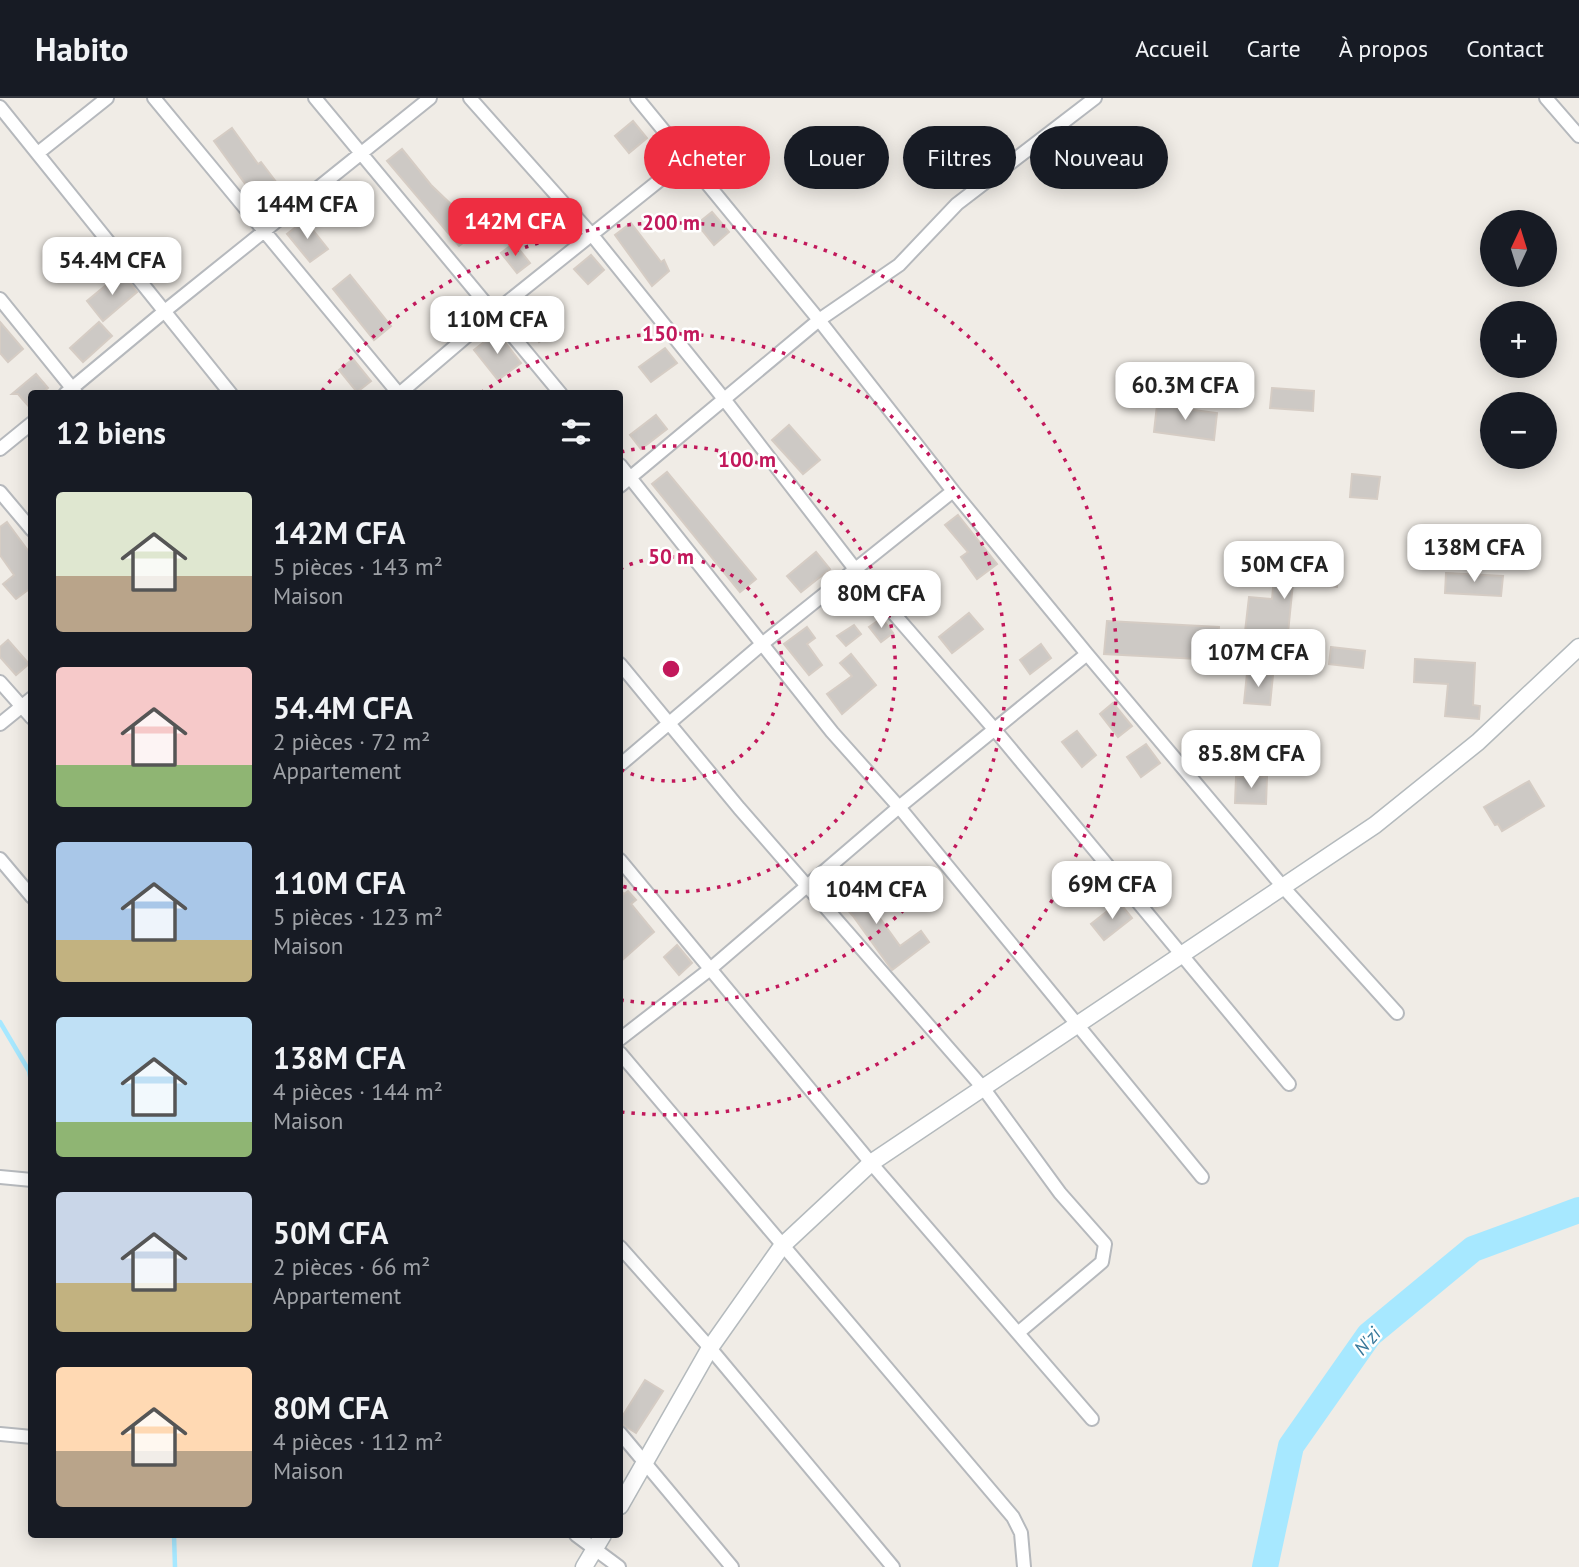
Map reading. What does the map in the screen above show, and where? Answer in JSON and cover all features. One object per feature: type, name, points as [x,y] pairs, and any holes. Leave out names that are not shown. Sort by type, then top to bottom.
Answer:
[{"type":"main road","points":[[623,1501],[710,1348],[782,1246],[871,1163],[1375,825],[1478,742],[1579,647]]},
{"type":"main road","points":[[584,1567],[601,1538]]},
{"type":"street","points":[[38,153],[107,98]]},
{"type":"street","points":[[154,98],[396,390]]},
{"type":"street","points":[[316,98],[558,390]]},
{"type":"street","points":[[73,390],[166,310],[430,98]]},
{"type":"street","points":[[470,98],[592,235],[724,399],[855,569],[995,730],[1289,1084]]},
{"type":"street","points":[[637,98],[659,126]]},
{"type":"street","points":[[1095,98],[957,205],[900,265],[819,320],[625,482],[762,644],[832,732],[899,807],[1202,1177]]},
{"type":"street","points":[[1546,98],[1579,136]]},
{"type":"street","points":[[0,107],[228,390]]},
{"type":"street","points":[[404,390],[495,312],[649,189]]},
{"type":"street","points":[[711,189],[1087,654],[1283,887],[1397,1013]]},
{"type":"street","points":[[0,299],[69,390]]},
{"type":"street","points":[[0,449],[28,425]]},
{"type":"street","points":[[623,762],[762,644],[953,491]]},
{"type":"street","points":[[0,492],[28,525]]},
{"type":"street","points":[[623,1037],[709,970],[899,807],[1087,654]]},
{"type":"street","points":[[623,668],[668,724],[984,1089],[1060,1193],[1105,1244],[1102,1262],[1018,1333]]},
{"type":"street","points":[[0,682],[27,702],[0,724]]},
{"type":"street","points":[[0,859],[28,892]]},
{"type":"street","points":[[623,864],[871,1163],[1092,1419]]},
{"type":"street","points":[[623,1056],[1013,1517],[1021,1533],[1024,1567]]},
{"type":"street","points":[[0,1177],[28,1180]]},
{"type":"street","points":[[623,1250],[710,1348],[893,1567]]},
{"type":"street","points":[[0,1434],[28,1437]]},
{"type":"street","points":[[623,1437],[732,1567]]},
{"type":"street","points":[[580,1538],[619,1567]]},
{"type":"building","points":[[633,121],[644,134],[644,140],[629,153],[615,136]]},
{"type":"building","points":[[232,128],[258,164],[261,162],[283,191],[262,207],[214,141]]},
{"type":"building","points":[[402,149],[476,233],[459,246],[387,161]]},
{"type":"building","points":[[545,201],[568,228],[550,242],[528,215]]},
{"type":"building","points":[[712,212],[729,232],[714,245],[697,224]]},
{"type":"building","points":[[305,220],[328,249],[310,262],[287,234]]},
{"type":"building","points":[[631,223],[661,262],[664,260],[669,271],[652,286],[615,235]]},
{"type":"building","points":[[514,243],[530,263],[517,273],[501,253]]},
{"type":"building","points":[[591,255],[604,270],[588,284],[574,269]]},
{"type":"building","points":[[122,272],[137,292],[103,321],[87,301]]},
{"type":"building","points":[[350,275],[391,326],[374,340],[333,289]]},
{"type":"building","points":[[534,302],[555,331],[539,342],[518,313]]},
{"type":"building","points":[[0,322],[23,349],[8,362],[0,353]]},
{"type":"building","points":[[99,322],[112,336],[83,362],[70,348]]},
{"type":"building","points":[[497,332],[521,363],[498,380],[474,350]]},
{"type":"building","points":[[665,348],[677,363],[651,382],[639,367]]},
{"type":"building","points":[[353,359],[371,381],[355,390],[339,370]]},
{"type":"building","points":[[36,374],[48,388],[28,390],[28,405],[18,394],[12,394]]},
{"type":"building","points":[[1272,388],[1314,391],[1313,411],[1270,408]]},
{"type":"building","points":[[1157,405],[1217,413],[1214,440],[1154,432]]},
{"type":"building","points":[[656,415],[667,429],[641,449],[630,435]]},
{"type":"building","points":[[789,425],[820,460],[803,474],[772,440]]},
{"type":"building","points":[[667,472],[756,579],[740,592],[652,484]]},
{"type":"building","points":[[1352,474],[1380,477],[1377,499],[1350,497]]},
{"type":"building","points":[[958,515],[997,564],[977,579],[961,557],[968,552],[945,525]]},
{"type":"building","points":[[7,522],[28,551],[28,590],[16,599],[3,584],[14,575],[0,555],[0,527]]},
{"type":"building","points":[[816,552],[830,569],[801,592],[787,576]]},
{"type":"building","points":[[1276,554],[1339,560],[1337,587],[1293,583],[1286,653],[1243,649],[1249,597],[1272,599]]},
{"type":"building","points":[[1446,573],[1503,576],[1501,596],[1445,593]]},
{"type":"building","points":[[969,613],[983,629],[952,653],[939,637]]},
{"type":"building","points":[[882,618],[893,633],[881,642],[869,627]]},
{"type":"building","points":[[1107,621],[1219,627],[1217,660],[1104,654]]},
{"type":"building","points":[[854,625],[861,634],[846,646],[837,636]]},
{"type":"building","points":[[807,627],[815,638],[807,644],[822,665],[809,675],[784,644]]},
{"type":"building","points":[[8,640],[28,665],[16,675],[0,657],[0,647]]},
{"type":"building","points":[[1041,644],[1051,658],[1030,674],[1020,660]]},
{"type":"building","points":[[1331,647],[1365,651],[1363,668],[1329,664]]},
{"type":"building","points":[[851,654],[876,685],[842,714],[827,694],[852,676],[840,663]]},
{"type":"building","points":[[1415,659],[1475,663],[1473,705],[1480,706],[1479,719],[1445,716],[1448,684],[1414,682]]},
{"type":"building","points":[[1247,673],[1273,675],[1270,705],[1244,703]]},
{"type":"building","points":[[1113,703],[1132,726],[1118,737],[1100,714]]},
{"type":"building","points":[[1077,731],[1096,755],[1082,767],[1062,742]]},
{"type":"building","points":[[1146,744],[1160,763],[1141,777],[1127,757]]},
{"type":"building","points":[[1236,777],[1267,777],[1266,804],[1235,803]]},
{"type":"building","points":[[1529,781],[1544,806],[1502,831],[1484,807]]},
{"type":"building","points":[[839,874],[867,909],[871,906],[900,946],[921,931],[929,942],[892,970],[853,916],[825,885]]},
{"type":"building","points":[[628,891],[636,900],[631,904],[654,932],[623,959],[623,893]]},
{"type":"building","points":[[1119,902],[1132,918],[1104,940],[1091,924]]},
{"type":"building","points":[[677,945],[692,963],[679,975],[664,957]]},
{"type":"building","points":[[645,1380],[663,1391],[636,1433],[623,1425],[623,1415]]},
{"type":"waterway","points":[[0,1022],[28,1069]]},
{"type":"waterway","name":"N'zi","points":[[1265,1567],[1291,1446],[1369,1335],[1473,1249],[1579,1210]]},
{"type":"waterway","points":[[174,1538],[175,1567]]}]
